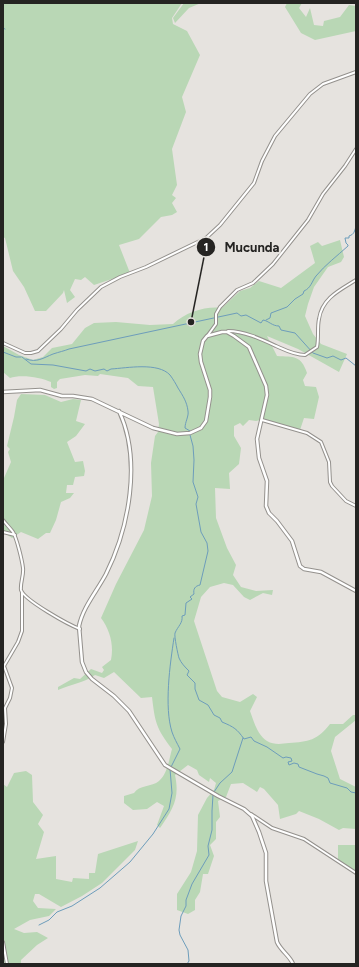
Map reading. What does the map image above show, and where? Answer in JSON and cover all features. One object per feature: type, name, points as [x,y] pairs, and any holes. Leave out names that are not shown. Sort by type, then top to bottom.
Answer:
[{"type":"street","points":[[3,343],[25,353],[38,351],[61,329],[77,310],[101,288],[120,277],[146,267],[206,238],[220,225],[254,182],[262,161],[275,136],[310,94],[323,84],[356,72]]},
{"type":"street","points":[[3,392],[40,390],[62,396],[85,397],[120,411],[155,428],[177,434],[190,433],[203,426],[208,412],[210,391],[200,357],[203,340],[216,324],[216,317],[220,308],[236,291],[253,283],[276,260],[309,218],[323,194],[356,149]]},
{"type":"street","points":[[207,336],[225,331],[242,333],[291,353],[305,355],[316,347],[319,318],[326,301],[337,291],[356,280]]},
{"type":"street","points":[[225,331],[249,346],[266,386],[267,395],[257,438],[257,448],[260,463],[267,481],[266,503],[268,511],[292,541],[300,566],[304,569],[321,572],[356,591]]},
{"type":"street","points":[[120,411],[127,432],[132,460],[128,504],[116,552],[106,575],[80,621],[82,662],[86,672],[129,711],[154,751],[165,765],[250,813],[272,828],[304,839],[356,873]]},
{"type":"street","points":[[261,420],[307,433],[320,440],[325,448],[329,462],[330,482],[332,486],[346,501],[356,506]]},
{"type":"street","points":[[3,520],[15,536],[23,568],[21,585],[22,631],[18,642],[4,666],[12,688],[6,708],[6,724],[3,742]]},
{"type":"street","points":[[3,532],[15,536]]},
{"type":"street","points":[[22,592],[41,608],[70,625],[80,629]]},
{"type":"street","points":[[250,813],[259,832],[266,853],[266,881],[277,942],[293,964]]},
{"type":"street","points":[[3,942],[7,964]]},
{"type":"green space","points":[[3,3],[182,3],[172,18],[173,24],[187,31],[200,55],[182,97],[186,112],[172,149],[177,185],[172,195],[176,198],[172,203],[177,212],[172,215],[161,217],[139,239],[119,245],[130,273],[94,285],[85,277],[81,280],[75,279],[70,290],[75,297],[67,303],[64,290],[46,311],[35,311],[24,287],[13,271],[5,238],[3,237]]},
{"type":"green space","points":[[184,3],[201,3],[189,8],[175,23],[173,18]]},
{"type":"green space","points":[[287,3],[302,3],[299,8],[306,17],[310,8],[314,25],[323,26],[324,21],[340,17],[349,5],[356,6],[356,31],[315,40],[301,33],[285,7]]},
{"type":"green space","points":[[340,240],[344,257],[341,262],[328,267],[314,287],[305,316],[313,334],[321,344],[347,354],[339,372],[298,349],[267,336],[277,356],[296,358],[305,367],[307,373],[303,380],[305,386],[316,387],[319,397],[314,419],[304,418],[300,430],[261,420],[249,420],[243,426],[240,423],[234,426],[234,436],[241,448],[239,464],[229,473],[230,489],[215,488],[216,518],[227,548],[236,565],[233,575],[241,587],[256,591],[273,590],[272,595],[263,593],[250,600],[244,597],[233,585],[224,583],[210,587],[201,597],[194,621],[217,691],[222,697],[240,702],[253,694],[257,697],[250,711],[258,731],[267,741],[280,744],[307,741],[317,737],[330,724],[343,724],[353,715],[356,715],[356,720],[335,737],[331,751],[340,779],[356,787],[356,829],[343,828],[339,830],[319,819],[299,811],[296,814],[280,819],[278,805],[264,789],[260,787],[257,792],[243,783],[231,784],[226,797],[218,801],[220,817],[216,822],[216,839],[210,845],[214,856],[208,874],[203,874],[200,892],[195,900],[195,910],[188,914],[177,910],[177,894],[191,872],[197,851],[198,815],[207,798],[214,790],[216,783],[210,778],[209,782],[199,775],[197,770],[188,765],[175,775],[177,790],[176,797],[169,815],[160,828],[157,825],[164,806],[157,802],[147,809],[133,810],[124,803],[124,796],[159,781],[166,770],[169,761],[172,749],[159,730],[154,713],[152,697],[141,698],[114,672],[104,678],[95,675],[82,682],[58,690],[58,687],[74,678],[80,679],[91,669],[102,673],[104,670],[102,667],[111,660],[112,649],[110,638],[107,628],[101,618],[116,584],[144,530],[152,496],[151,463],[155,436],[158,432],[159,424],[153,387],[138,386],[128,378],[100,374],[98,376],[85,375],[60,379],[57,382],[57,388],[54,389],[51,387],[51,382],[42,379],[25,376],[10,378],[3,372],[3,346],[19,355],[33,360],[43,357],[52,348],[72,344],[85,328],[94,323],[116,322],[150,325],[173,324],[184,316],[196,311],[209,308],[222,308],[240,291],[250,288],[259,281],[281,288],[315,263],[310,246],[318,242],[322,246]]},
{"type":"green space","points":[[21,394],[45,395],[61,402],[73,399],[81,400],[76,421],[85,424],[76,436],[67,442],[75,462],[83,461],[85,471],[84,476],[75,477],[73,485],[67,485],[66,493],[74,493],[70,498],[61,502],[56,520],[50,533],[46,533],[38,539],[21,532],[12,538],[3,532],[3,527],[6,523],[3,518],[4,478],[11,462],[8,452],[10,449],[7,446],[17,400]]},
{"type":"green space","points":[[26,771],[32,775],[33,802],[43,815],[38,824],[44,832],[36,859],[56,856],[56,879],[72,882],[73,878],[89,879],[89,873],[95,873],[98,854],[138,841],[135,850],[102,883],[61,907],[39,894],[35,894],[33,901],[38,908],[56,909],[49,916],[30,920],[14,929],[24,933],[37,932],[48,938],[37,945],[21,960],[21,964],[3,964],[3,784],[7,787],[14,773]]},
{"type":"green space","points":[[356,843],[356,873],[338,859],[338,845],[355,845]]},
{"type":"waterway","points":[[266,320],[270,318],[271,313],[287,307],[303,294],[327,264],[348,246],[345,238],[349,238],[356,227]]},
{"type":"waterway","points":[[26,359],[37,360],[69,349],[237,313],[241,316],[246,315],[261,323],[263,320],[279,326],[281,330],[295,333],[313,353],[327,358],[333,356],[341,360],[346,358],[356,366]]},
{"type":"waterway","points":[[3,352],[16,357],[21,357]]},
{"type":"waterway","points":[[22,357],[31,364],[53,365],[86,371],[90,369],[95,371],[104,369],[107,371],[111,369],[134,367],[158,368],[165,371],[170,375],[186,402],[188,413],[185,428],[190,431]]},
{"type":"waterway","points":[[190,435],[193,446],[194,460],[193,482],[198,497],[196,504],[201,532],[207,543],[208,551],[200,585],[195,588],[194,594],[190,597],[192,599],[186,603],[185,615],[182,616],[181,623],[175,633],[178,656],[183,665],[189,671],[187,675],[195,683],[195,689],[199,700],[208,705],[214,715],[220,718],[222,722],[230,725],[244,739],[251,737],[254,741],[267,747],[283,758],[291,758],[292,761],[288,762],[289,765],[294,763],[298,764],[299,767],[328,778],[330,783],[347,788],[351,792],[356,793]]},
{"type":"waterway","points":[[39,925],[49,920],[57,912],[72,906],[100,888],[130,862],[153,834],[169,809],[172,793],[170,769],[180,749],[172,732],[168,710],[168,685],[174,638]]},
{"type":"waterway","points":[[214,792],[220,783],[232,772],[243,738]]},
{"type":"waterway","points":[[187,964],[189,961],[188,950],[179,930],[181,916],[186,906],[186,900],[192,884],[209,855],[208,846],[212,830],[213,795]]},
{"type":"place","name":"Mucunda","points":[[191,322]]}]
